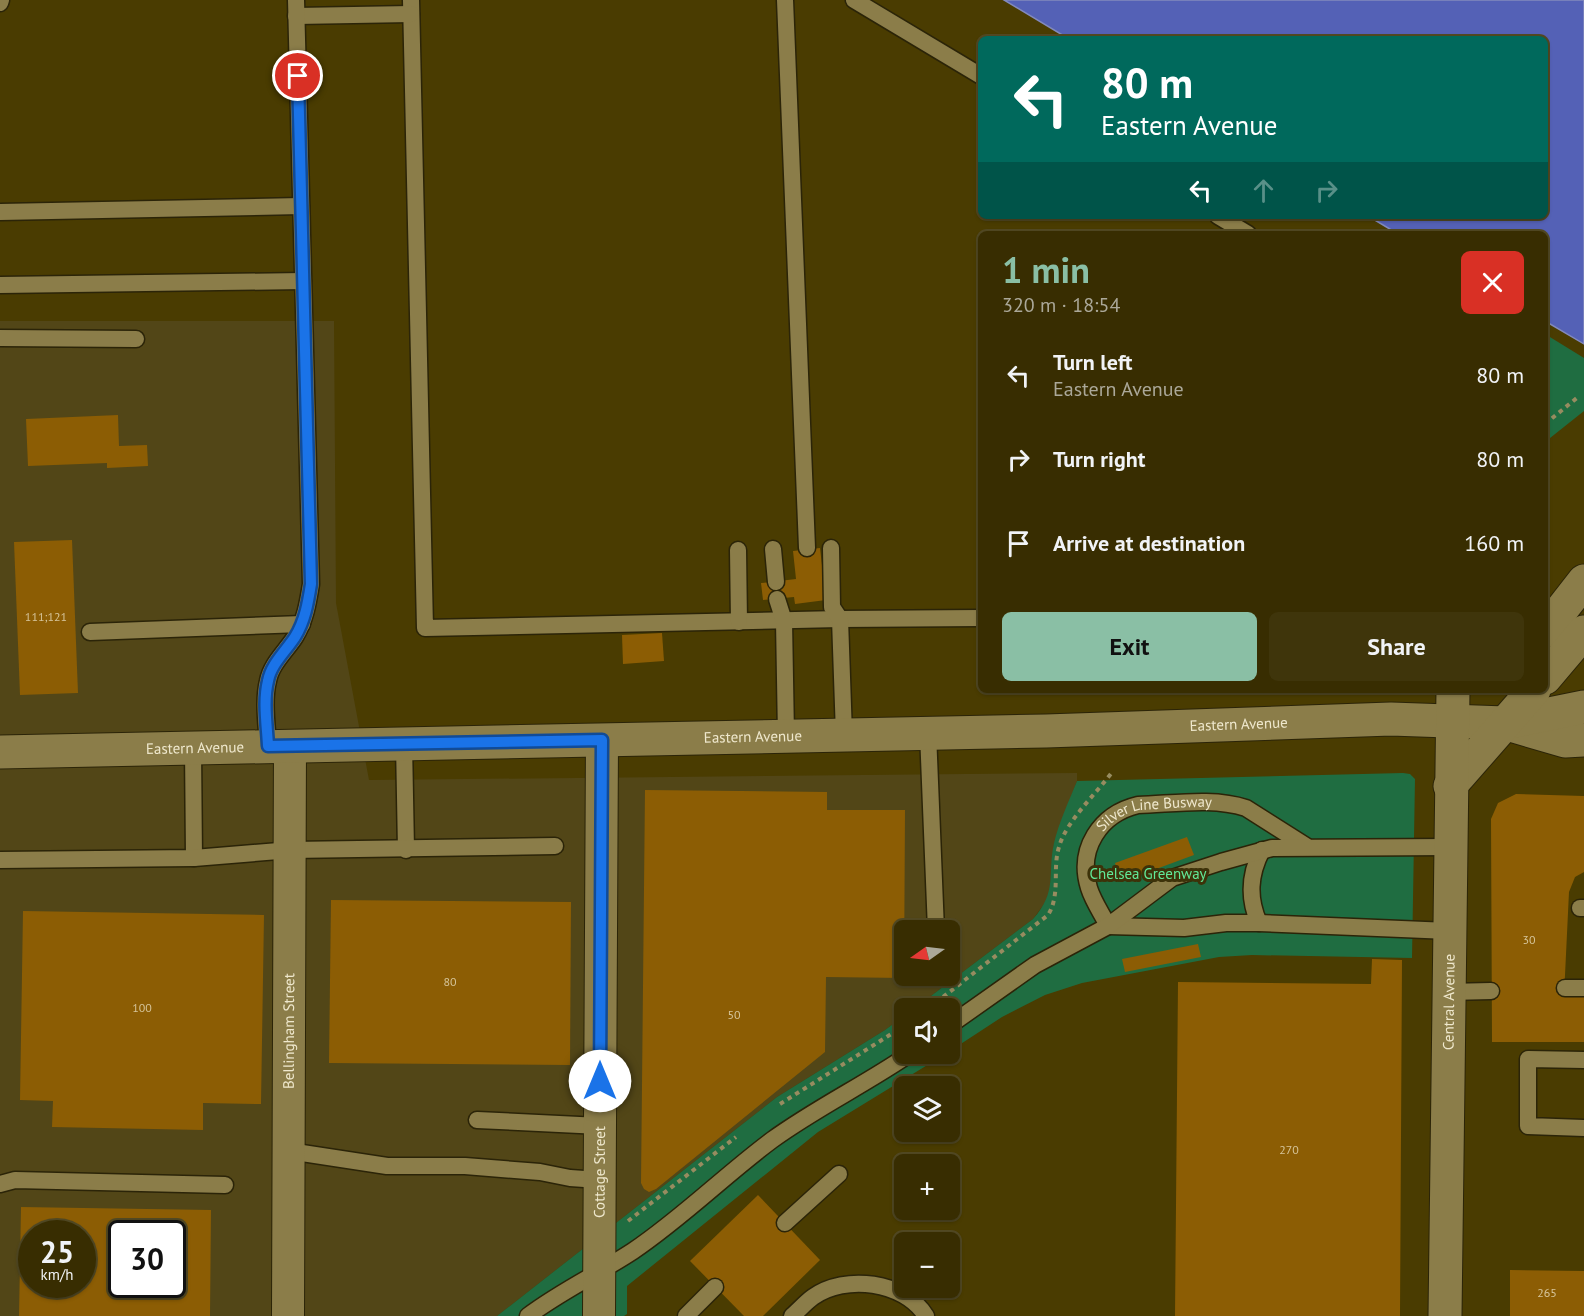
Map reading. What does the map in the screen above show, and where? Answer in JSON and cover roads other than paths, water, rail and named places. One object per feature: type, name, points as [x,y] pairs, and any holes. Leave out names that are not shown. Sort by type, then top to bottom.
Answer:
[{"type":"main road","points":[[1548,601],[1584,573]]},
{"type":"main road","points":[[1548,627],[1584,581]]},
{"type":"main road","points":[[1548,674],[1584,632]]},
{"type":"main road","points":[[1505,723],[1513,693]]},
{"type":"main road","points":[[1450,786],[1531,693]]},
{"type":"main road","name":"Eastern Avenue","points":[[0,752],[844,735],[1391,719],[1452,706],[1505,723]]},
{"type":"main road","name":"Central Avenue","points":[[1445,1316],[1452,706]]},
{"type":"main road","points":[[1505,723],[1584,707]]},
{"type":"main road","points":[[1505,723],[1565,741],[1584,740]]},
{"type":"street","name":"Cottage Street","points":[[599,1316],[602,740]]},
{"type":"street","name":"Bellingham Street","points":[[279,746],[291,850],[288,1316]]},
{"type":"lane","points":[[784,0],[807,548]]},
{"type":"lane","points":[[854,0],[978,74]]},
{"type":"lane","points":[[279,746],[266,696],[268,679],[275,663],[302,624],[308,604],[312,561],[296,8],[411,7],[425,628],[978,618]]},
{"type":"lane","points":[[0,212],[301,206]]},
{"type":"lane","points":[[1223,219],[1243,231]]},
{"type":"lane","points":[[0,285],[303,281]]},
{"type":"lane","points":[[0,338],[136,339]]},
{"type":"lane","points":[[831,548],[832,607],[840,619],[844,735]]},
{"type":"lane","points":[[773,549],[776,582]]},
{"type":"lane","points":[[738,550],[740,622]]},
{"type":"lane","points":[[777,599],[784,621],[786,736]]},
{"type":"lane","points":[[90,632],[302,624]]},
{"type":"lane","points":[[928,733],[936,920]]},
{"type":"lane","points":[[404,743],[406,850]]},
{"type":"lane","points":[[193,748],[194,858]]},
{"type":"lane","name":"Silver Line Busway","points":[[1108,926],[1089,890],[1086,878],[1086,854],[1094,834],[1101,825],[1129,807],[1210,803],[1236,805],[1246,808],[1307,847]]},
{"type":"lane","points":[[0,860],[194,858],[291,850],[555,846]]},
{"type":"lane","points":[[960,1018],[1035,965],[1108,926],[1172,878],[1262,850],[1286,846],[1450,847]]},
{"type":"lane","points":[[1259,923],[1251,894],[1253,870],[1262,850]]},
{"type":"lane","points":[[1108,926],[1184,928],[1226,923],[1259,923],[1449,931]]},
{"type":"lane","points":[[1565,988],[1584,988]]},
{"type":"lane","points":[[1448,992],[1491,991]]},
{"type":"lane","points":[[1584,1060],[1528,1059],[1528,1126],[1584,1128]]},
{"type":"lane","points":[[528,1316],[564,1291],[643,1244],[800,1120],[894,1064]]},
{"type":"lane","points":[[477,1120],[600,1126]]},
{"type":"lane","points":[[289,1151],[387,1166],[465,1166],[540,1172],[570,1178],[600,1179]]},
{"type":"lane","points":[[784,1223],[839,1174]]},
{"type":"lane","points":[[0,1184],[15,1180],[225,1185]]},
{"type":"lane","points":[[792,1316],[814,1296],[842,1285],[871,1284],[899,1293],[923,1310],[926,1316]]},
{"type":"lane","points":[[686,1316],[716,1287]]},
{"type":"water","points":[[1004,0],[1584,0],[1584,344],[1548,323],[1548,231],[1393,231],[1373,219],[1548,219],[1548,36],[1064,36]]},
{"type":"park label","name":"Chelsea Greenway","points":[[1148,874]]}]
